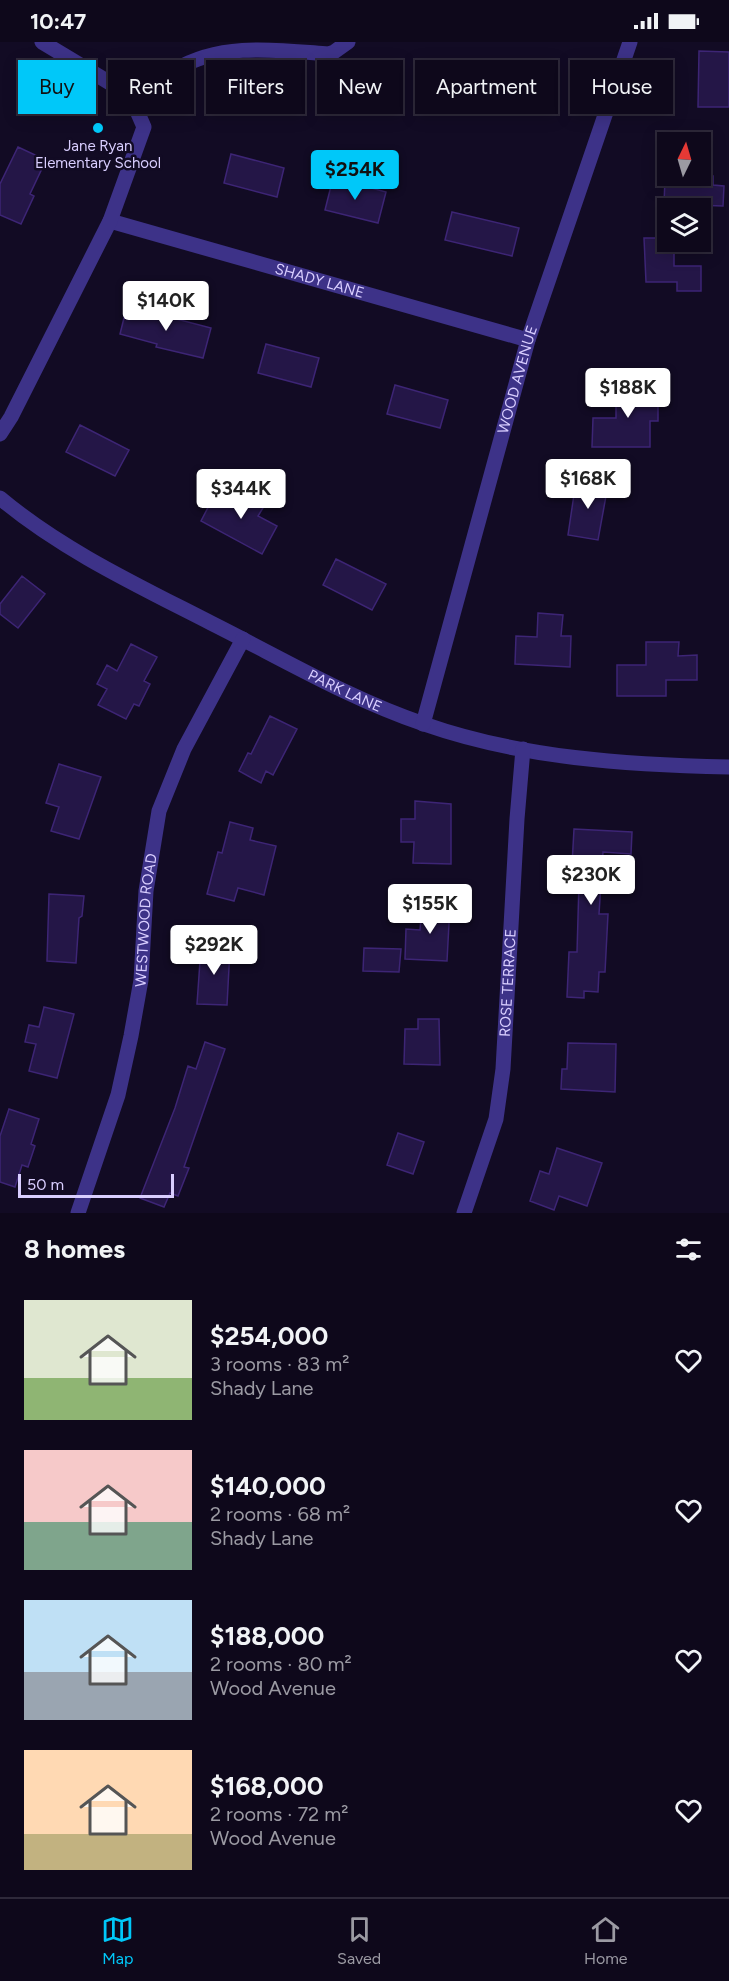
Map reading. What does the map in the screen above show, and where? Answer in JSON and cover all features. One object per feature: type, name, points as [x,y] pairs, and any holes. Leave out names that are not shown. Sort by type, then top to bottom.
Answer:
[{"type":"street","points":[[42,42],[108,82]]},
{"type":"street","points":[[194,61],[223,50],[239,49],[328,54],[348,42]]},
{"type":"street","name":"WOOD AVENUE","points":[[423,724],[528,340],[630,42]]},
{"type":"street","points":[[0,434],[11,417],[110,221],[144,127],[138,114]]},
{"type":"street","name":"SHADY LANE","points":[[110,221],[528,340]]},
{"type":"street","name":"PARK LANE","points":[[2,504],[100,565],[326,683],[423,724],[473,739],[594,760],[729,767]]},
{"type":"street","name":"WESTWOOD ROAD","points":[[78,1213],[118,1095],[132,1036],[141,980],[146,891],[159,811],[184,749],[243,639]]},
{"type":"street","name":"ROSE TERRACE","points":[[464,1213],[496,1119],[503,1069],[523,749]]},
{"type":"building","points":[[699,51],[729,52],[729,107],[698,107]]},
{"type":"building","points":[[18,147],[46,160],[30,194],[34,196],[21,224],[0,215],[0,184]]},
{"type":"building","points":[[231,154],[284,168],[277,197],[224,183]]},
{"type":"building","points":[[711,176],[713,176],[713,185],[724,186],[723,206],[711,206],[711,198],[664,198],[665,186],[711,186]]},
{"type":"building","points":[[338,179],[386,192],[378,223],[325,210],[332,182]]},
{"type":"building","points":[[452,212],[519,228],[512,256],[445,240]]},
{"type":"building","points":[[644,238],[657,238],[657,252],[674,252],[674,266],[701,266],[701,291],[677,291],[677,282],[646,282]]},
{"type":"building","points":[[127,306],[211,328],[203,358],[156,347],[157,344],[120,334]]},
{"type":"building","points":[[266,344],[319,358],[311,387],[258,373]]},
{"type":"building","points":[[616,383],[647,383],[647,397],[658,397],[658,421],[650,421],[650,447],[592,447],[593,418],[616,418]]},
{"type":"building","points":[[395,385],[448,400],[440,428],[387,414]]},
{"type":"building","points":[[80,425],[129,450],[115,476],[66,452]]},
{"type":"building","points":[[576,481],[608,485],[598,540],[568,535]]},
{"type":"building","points":[[241,489],[266,503],[258,516],[277,526],[262,554],[201,521],[215,494],[233,504]]},
{"type":"building","points":[[336,559],[386,584],[372,610],[323,585]]},
{"type":"building","points":[[22,576],[45,594],[18,628],[0,614],[0,604]]},
{"type":"building","points":[[538,613],[563,615],[561,636],[571,636],[570,667],[515,664],[516,636],[537,637]]},
{"type":"building","points":[[646,642],[679,642],[678,656],[697,655],[697,680],[666,680],[666,696],[617,696],[617,665],[646,665]]},
{"type":"building","points":[[131,644],[157,657],[144,681],[150,684],[139,706],[134,704],[126,719],[98,705],[107,689],[97,684],[107,665],[117,671]]},
{"type":"building","points":[[270,716],[297,729],[273,775],[266,771],[261,783],[239,771],[248,753],[251,754]]},
{"type":"building","points":[[59,764],[101,777],[79,839],[51,831],[59,807],[46,803]]},
{"type":"building","points":[[415,801],[451,804],[451,864],[413,863],[414,842],[401,842],[401,819],[415,819]]},
{"type":"building","points":[[230,822],[253,828],[250,840],[276,846],[264,895],[238,888],[234,901],[207,894],[218,852],[222,853]]},
{"type":"building","points":[[574,829],[632,832],[631,854],[603,852],[599,914],[608,914],[605,972],[599,972],[598,992],[584,991],[584,998],[567,997],[569,952],[577,952],[579,883],[571,883]]},
{"type":"building","points":[[49,894],[84,896],[82,916],[79,918],[76,963],[47,961]]},
{"type":"building","points":[[422,904],[450,905],[447,961],[405,959],[406,929],[420,930]]},
{"type":"building","points":[[201,947],[230,949],[227,1005],[197,1004]]},
{"type":"building","points":[[364,948],[401,949],[399,972],[363,971]]},
{"type":"building","points":[[44,1007],[74,1014],[57,1078],[29,1071],[36,1044],[25,1042],[29,1025],[39,1027]]},
{"type":"building","points":[[418,1019],[439,1019],[440,1065],[404,1064],[405,1029],[418,1029]]},
{"type":"building","points":[[205,1042],[225,1049],[184,1167],[189,1168],[178,1196],[170,1193],[164,1207],[140,1198],[175,1108],[188,1066],[196,1069]]},
{"type":"building","points":[[568,1043],[616,1044],[615,1092],[561,1089],[562,1069],[567,1069]]},
{"type":"building","points":[[9,1109],[39,1119],[31,1144],[35,1146],[28,1167],[22,1165],[15,1187],[0,1182],[0,1136]]},
{"type":"building","points":[[398,1133],[424,1142],[413,1174],[387,1165]]},
{"type":"building","points":[[557,1148],[602,1163],[587,1206],[559,1196],[554,1210],[530,1201],[540,1171],[549,1174]]},
{"type":"place","name":"Jane Ryan Elementary School","points":[[98,128]]}]
